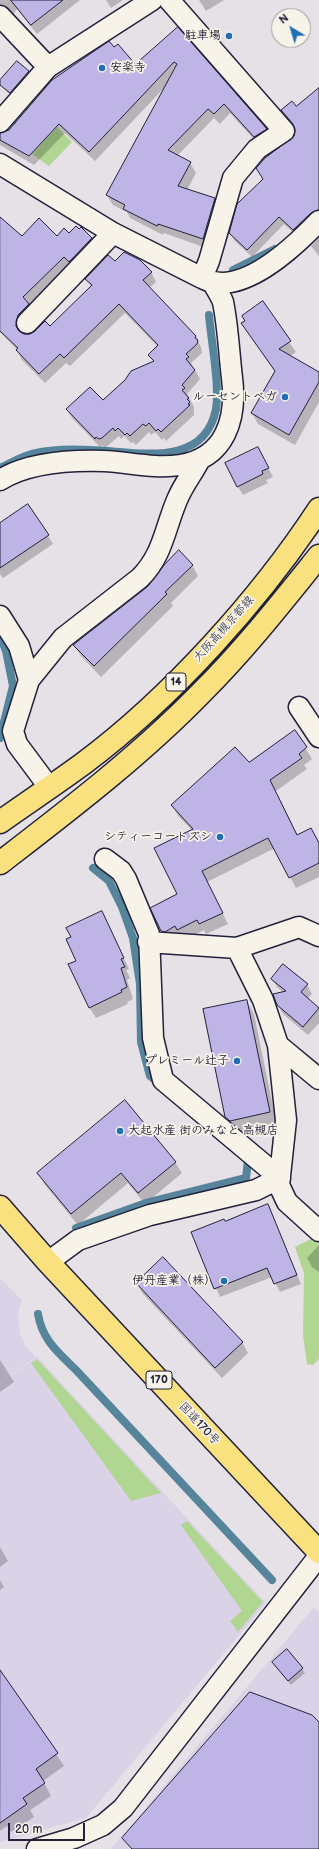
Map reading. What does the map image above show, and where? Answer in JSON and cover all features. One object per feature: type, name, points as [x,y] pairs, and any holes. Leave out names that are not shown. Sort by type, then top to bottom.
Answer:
[{"type":"main road","name":"大阪高槻京都線","points":[[0,822],[84,763],[127,728],[188,669],[220,636],[263,586],[319,509]]},
{"type":"main road","name":"14","points":[[0,863],[137,754],[203,692],[259,630],[319,556]]},
{"type":"main road","name":"国道170号","points":[[0,1207],[48,1262],[319,1552]]},
{"type":"street","points":[[0,122],[48,67],[152,0]]},
{"type":"street","points":[[169,0],[284,132],[257,149],[233,178],[209,261],[207,281]]},
{"type":"street","points":[[0,16],[48,67]]},
{"type":"street","points":[[0,164],[113,233],[207,281],[223,301],[234,401],[232,418],[224,438],[209,453],[190,463],[174,466],[102,461],[59,463],[18,471],[0,480]]},
{"type":"street","points":[[207,281],[231,282],[271,265],[302,240],[319,221]]},
{"type":"street","points":[[27,323],[113,233]]},
{"type":"street","points":[[49,787],[17,744],[13,731],[29,680],[63,638],[140,578],[151,566],[159,553],[176,500],[200,459]]},
{"type":"street","points":[[0,616],[19,646],[29,680]]},
{"type":"street","points":[[299,707],[319,737]]},
{"type":"street","points":[[105,859],[121,872],[126,879],[149,934],[148,942],[153,1038],[163,1080],[280,1178]]},
{"type":"street","points":[[148,942],[237,948],[299,927],[319,936]]},
{"type":"street","points":[[237,948],[263,1000],[278,1045],[286,1120],[279,1185],[287,1202],[319,1231]]},
{"type":"street","points":[[278,1045],[319,1079]]},
{"type":"street","points":[[48,1262],[78,1240],[150,1215],[256,1190],[280,1178]]},
{"type":"street","points":[[37,1849],[74,1844],[103,1825],[123,1808],[319,1556]]},
{"type":"shaded area","points":[[0,1278],[22,1300],[18,1313],[20,1334],[26,1347],[36,1357],[0,1382]]},
{"type":"shaded area","points":[[37,1357],[266,1603],[86,1818],[0,1842],[0,1383]]},
{"type":"shaded area","points":[[314,1607],[319,1612],[319,1849],[111,1849]]},
{"type":"green space","points":[[57,127],[72,142],[49,166],[32,154]]},
{"type":"green space","points":[[315,1237],[319,1240],[319,1359],[313,1365],[307,1364],[303,1335],[304,1273],[295,1247]]},
{"type":"green space","points":[[37,1359],[161,1493],[131,1501],[31,1363]]},
{"type":"green space","points":[[187,1521],[263,1602],[238,1632],[230,1621],[242,1611],[181,1525]]},
{"type":"building","points":[[11,0],[63,0],[31,25]]},
{"type":"building","points":[[178,27],[267,129],[254,137],[224,104],[214,114],[208,109],[168,150],[191,162],[178,186],[215,198],[203,239],[158,224],[157,226],[123,209],[125,205],[106,195],[177,64],[174,62],[89,152],[59,124],[29,156],[0,140],[0,133],[9,130],[52,80],[109,41],[114,47],[118,44],[135,64]]},
{"type":"building","points":[[17,61],[29,71],[10,93],[0,85],[0,80]]},
{"type":"building","points":[[319,88],[319,210],[311,213],[293,230],[279,217],[247,250],[229,233],[237,204],[263,179],[256,168],[265,158],[294,136],[295,130],[293,124],[281,110],[292,101],[296,106]]},
{"type":"building","points":[[0,217],[22,236],[39,218],[57,236],[64,228],[69,233],[76,226],[79,229],[81,227],[92,238],[69,262],[64,257],[23,297],[29,304],[18,315],[16,326],[19,331],[24,334],[30,334],[35,331],[45,321],[50,326],[92,285],[85,279],[108,255],[115,261],[124,252],[140,260],[152,272],[143,280],[196,336],[195,338],[198,340],[197,344],[186,354],[189,357],[186,359],[195,370],[182,385],[185,388],[182,390],[189,398],[187,399],[190,402],[188,404],[190,405],[161,432],[158,429],[156,431],[149,423],[146,426],[143,424],[130,436],[127,433],[125,435],[118,428],[115,431],[113,428],[102,438],[99,439],[96,437],[95,439],[66,409],[90,387],[103,400],[125,380],[131,371],[154,361],[148,355],[158,345],[119,304],[64,358],[60,354],[39,374],[16,350],[18,348],[0,331]]},
{"type":"building","name":"ルーセントベガ","points":[[263,301],[291,341],[279,349],[319,372],[319,382],[289,435],[251,413],[275,371],[241,323],[245,321],[242,316]]},
{"type":"building","points":[[258,447],[269,468],[262,471],[263,474],[237,487],[225,463]]},
{"type":"building","points":[[28,504],[49,535],[0,568],[0,523]]},
{"type":"building","points":[[179,550],[193,565],[165,592],[167,594],[94,666],[73,645],[147,587],[165,564]]},
{"type":"building","points":[[295,730],[307,747],[299,754],[302,758],[270,780],[297,835],[311,828],[319,843],[319,863],[289,878],[268,838],[202,871],[223,913],[199,924],[197,920],[177,930],[175,926],[165,932],[161,931],[150,908],[177,894],[154,848],[193,829],[171,805],[235,747],[249,762]]},
{"type":"building","points":[[102,911],[124,958],[121,959],[125,967],[121,968],[127,987],[121,990],[122,992],[89,1008],[68,964],[76,961],[66,939],[71,937],[66,928]]},
{"type":"building","points":[[283,964],[308,984],[301,992],[319,1008],[303,1027],[277,1005],[273,994],[286,991],[271,979]]},
{"type":"building","name":"プレミール辻子","points":[[247,1000],[270,1112],[230,1121],[225,1117],[203,1009]]},
{"type":"building","name":"大起水産 街のみなと 高槻店","points":[[125,1100],[176,1162],[138,1193],[121,1173],[71,1214],[37,1173]]},
{"type":"building","points":[[268,1204],[297,1275],[274,1284],[267,1268],[214,1289],[191,1232],[224,1219],[225,1221]]},
{"type":"building","points":[[163,1257],[243,1342],[215,1368],[136,1283]]},
{"type":"building","points":[[287,1649],[303,1668],[288,1681],[272,1662]]},
{"type":"building","points":[[0,1670],[58,1753],[36,1769],[45,1783],[23,1798],[27,1804],[0,1823]]},
{"type":"building","points":[[250,1692],[312,1715],[319,1722],[319,1849],[132,1849],[122,1838]]},
{"type":"waterway","points":[[233,270],[275,249]]},
{"type":"waterway","points":[[0,468],[27,455],[49,451],[78,449],[147,454],[166,453],[183,449],[198,441],[209,428],[216,409],[217,399],[209,315]]},
{"type":"waterway","points":[[0,635],[6,651],[13,686],[0,738]]},
{"type":"waterway","points":[[93,868],[109,881],[122,907],[133,938],[140,984],[141,1042],[150,1076],[160,1084]]},
{"type":"waterway","points":[[76,1228],[146,1203],[246,1178],[248,1160],[243,1156]]},
{"type":"waterway","points":[[38,1314],[47,1339],[58,1352],[272,1580]]},
{"type":"place","name":"駐車場","points":[[229,36]]},
{"type":"place","name":"安楽寺","points":[[102,68]]},
{"type":"place","name":"ルーセントベガ","points":[[285,397]]},
{"type":"place","name":"シティーコートズシ","points":[[220,837]]},
{"type":"place","name":"プレミール辻子","points":[[237,1061]]},
{"type":"place","name":"大起水産 街のみなと 高槻店","points":[[120,1131]]},
{"type":"place","name":"伊丹産業（株）","points":[[224,1281]]}]
